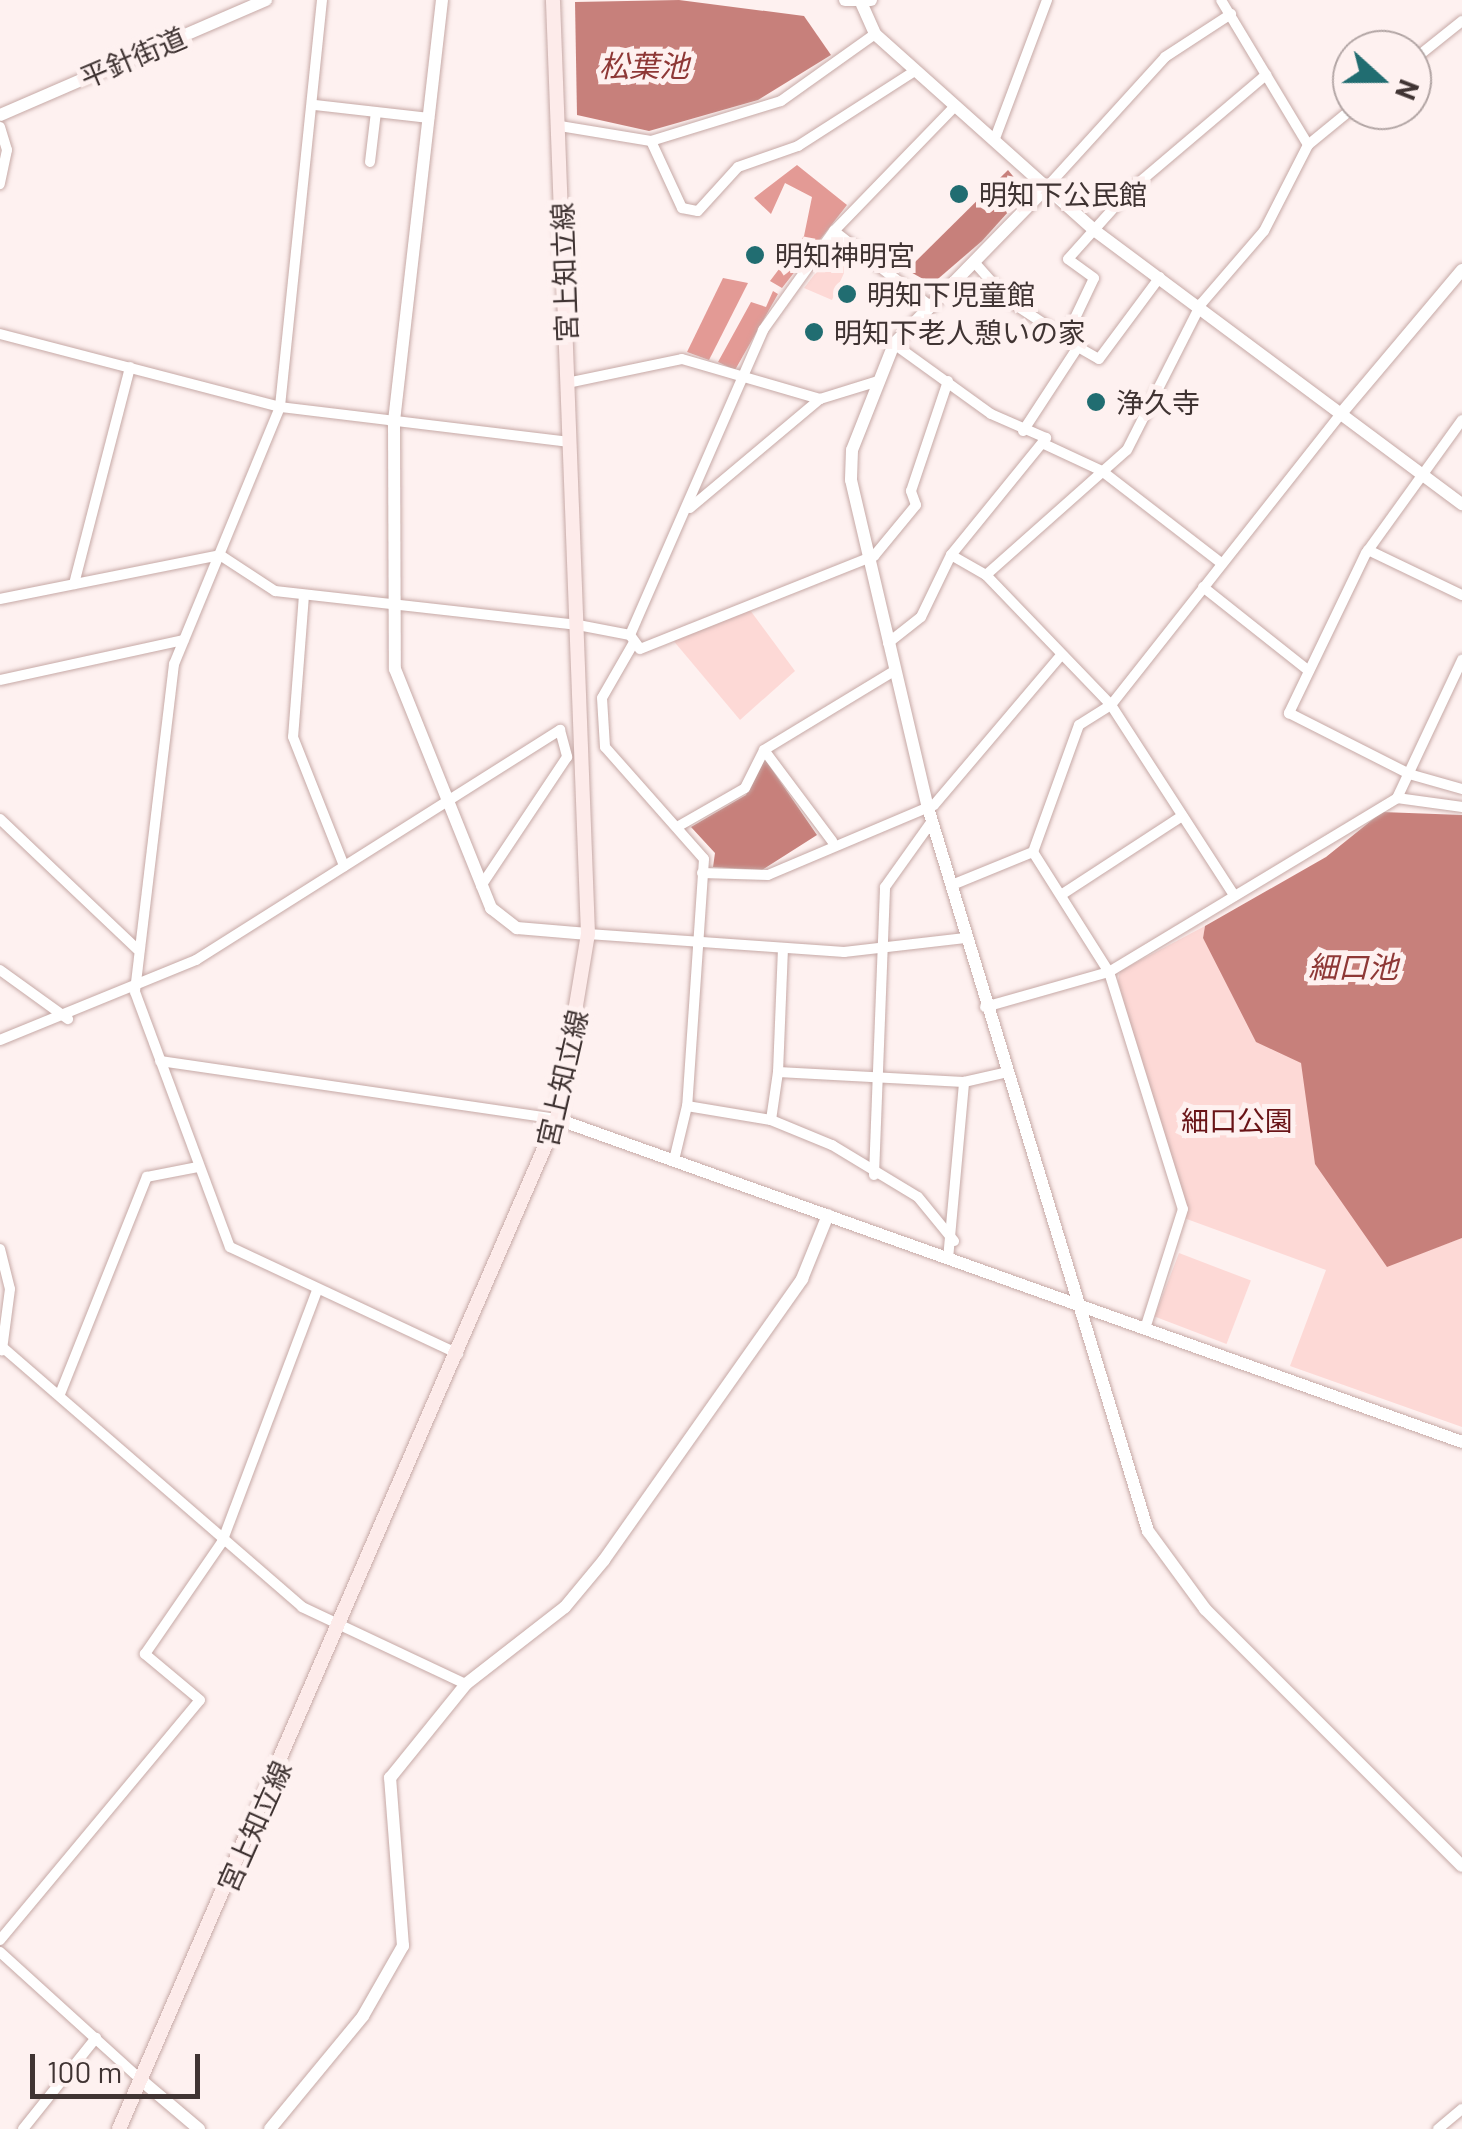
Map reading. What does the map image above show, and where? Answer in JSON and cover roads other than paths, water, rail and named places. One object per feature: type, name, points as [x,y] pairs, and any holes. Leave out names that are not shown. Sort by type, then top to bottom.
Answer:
[{"type":"main road","name":"宮上知立線","points":[[119,2129],[342,1626],[557,1118],[588,934],[553,0]]},
{"type":"street","name":"平針街道","points":[[0,114],[266,0]]},
{"type":"street","points":[[322,0],[315,105],[280,408],[184,640],[165,708],[135,992],[230,1247],[459,1354]]},
{"type":"street","points":[[442,0],[394,423],[394,605],[405,712],[482,886],[508,924],[588,934],[784,948],[879,948],[965,938]]},
{"type":"street","points":[[859,0],[875,34],[1094,230],[1344,410],[1462,504]]},
{"type":"street","points":[[994,141],[1047,0]]},
{"type":"street","points":[[1220,0],[1308,145]]},
{"type":"street","points":[[1231,14],[1165,58],[975,263],[926,303],[894,344],[875,382],[850,464],[874,556],[894,671],[930,814],[1129,1487],[1169,1565],[1462,1866]]},
{"type":"street","points":[[1432,45],[1462,21]]},
{"type":"street","points":[[560,126],[651,141],[782,101],[875,34]]},
{"type":"street","points":[[651,141],[682,208],[698,211],[738,167],[798,146],[915,71]]},
{"type":"street","points":[[1066,337],[1094,278],[1068,259],[1094,230],[1266,75]]},
{"type":"street","points":[[315,105],[429,118]]},
{"type":"street","points":[[674,1160],[687,1106],[702,940],[704,859],[605,747],[602,698],[690,508],[740,377],[834,231],[954,107]]},
{"type":"street","points":[[370,162],[376,112]]},
{"type":"street","points":[[986,575],[1126,450],[1201,304],[1264,231],[1308,145],[1332,126]]},
{"type":"street","points":[[0,128],[7,150],[0,184]]},
{"type":"street","points":[[834,231],[926,303]]},
{"type":"street","points":[[975,263],[1008,300],[1099,358],[1160,276]]},
{"type":"street","points":[[952,886],[1033,852],[1079,725],[1111,704],[1344,410],[1462,270]]},
{"type":"street","points":[[0,334],[280,408],[569,442]]},
{"type":"street","points":[[894,344],[1044,444],[1102,470],[1221,564]]},
{"type":"street","points":[[1023,430],[1078,347]]},
{"type":"street","points":[[567,383],[682,359],[820,400]]},
{"type":"street","points":[[74,584],[130,367]]},
{"type":"street","points":[[0,599],[220,555],[275,591],[578,626],[631,640],[874,556],[916,505],[911,491],[948,381]]},
{"type":"street","points":[[690,508],[820,400],[875,382]]},
{"type":"street","points":[[1462,420],[1420,470],[1368,550],[1289,713],[1408,774],[1462,789]]},
{"type":"street","points":[[888,642],[921,616],[951,555],[1044,444]]},
{"type":"street","points":[[1368,550],[1462,594]]},
{"type":"street","points":[[951,555],[986,575],[1111,704],[1234,895]]},
{"type":"street","points":[[1203,587],[1309,671]]},
{"type":"street","points":[[304,596],[291,722],[344,866]]},
{"type":"street","points":[[0,680],[184,640]]},
{"type":"street","points":[[874,1176],[879,948],[888,877],[930,814],[1061,655]]},
{"type":"street","points":[[985,1007],[1109,972],[1396,798],[1462,660]]},
{"type":"street","points":[[677,827],[744,788],[764,750],[894,671]]},
{"type":"street","points":[[0,1040],[135,992],[560,730],[568,743],[482,886]]},
{"type":"street","points":[[764,750],[832,841]]},
{"type":"street","points":[[1396,798],[1462,807]]},
{"type":"street","points":[[702,873],[768,875],[832,841],[930,814]]},
{"type":"street","points":[[1064,893],[1182,816]]},
{"type":"street","points":[[0,819],[137,949]]},
{"type":"street","points":[[1033,852],[1064,893],[1109,972],[1183,1209],[1144,1329]]},
{"type":"street","points":[[771,1120],[778,1072],[784,948]]},
{"type":"street","points":[[0,970],[68,1019]]},
{"type":"street","points":[[160,1062],[557,1118],[1462,1442]]},
{"type":"street","points":[[778,1072],[964,1082],[1004,1073]]},
{"type":"street","points":[[948,1258],[954,1240],[964,1082]]},
{"type":"street","points":[[687,1106],[771,1120],[832,1145],[874,1176],[918,1197],[954,1240]]},
{"type":"street","points":[[60,1394],[147,1176],[198,1167]]},
{"type":"street","points":[[270,2129],[362,2016],[403,1946],[390,1778],[466,1684],[566,1607],[604,1560],[802,1279],[828,1215]]},
{"type":"street","points":[[0,1248],[10,1289],[1,1348],[60,1394],[222,1542],[302,1607],[466,1684]]},
{"type":"street","points":[[0,1940],[200,1700],[145,1654],[222,1542],[318,1290]]},
{"type":"street","points":[[0,1952],[199,2129]]},
{"type":"street","points":[[24,2129],[96,2038]]},
{"type":"street","points":[[1438,2129],[1462,2109]]},
{"type":"water","name":"松葉池","points":[[679,0],[804,16],[831,55],[758,100],[649,131],[577,115],[575,2]]},
{"type":"water","points":[[1008,170],[1026,192],[982,241],[932,284],[907,270]]},
{"type":"water","points":[[764,758],[817,835],[762,870],[713,867],[715,853],[691,827],[746,795]]},
{"type":"water","name":"細口池","points":[[1382,812],[1462,815],[1462,1238],[1387,1267],[1315,1164],[1301,1063],[1256,1042],[1203,938],[1205,926],[1326,857]]},
{"type":"place","name":"明知下公民館","points":[[959,194]]},
{"type":"place","name":"明知神明宮","points":[[755,255]]},
{"type":"place","name":"明知下児童館","points":[[847,294]]},
{"type":"place","name":"明知下老人憩いの家","points":[[814,332]]},
{"type":"place","name":"浄久寺","points":[[1096,402]]},
{"type":"park label","name":"細口公園","points":[[1237,1120]]}]
